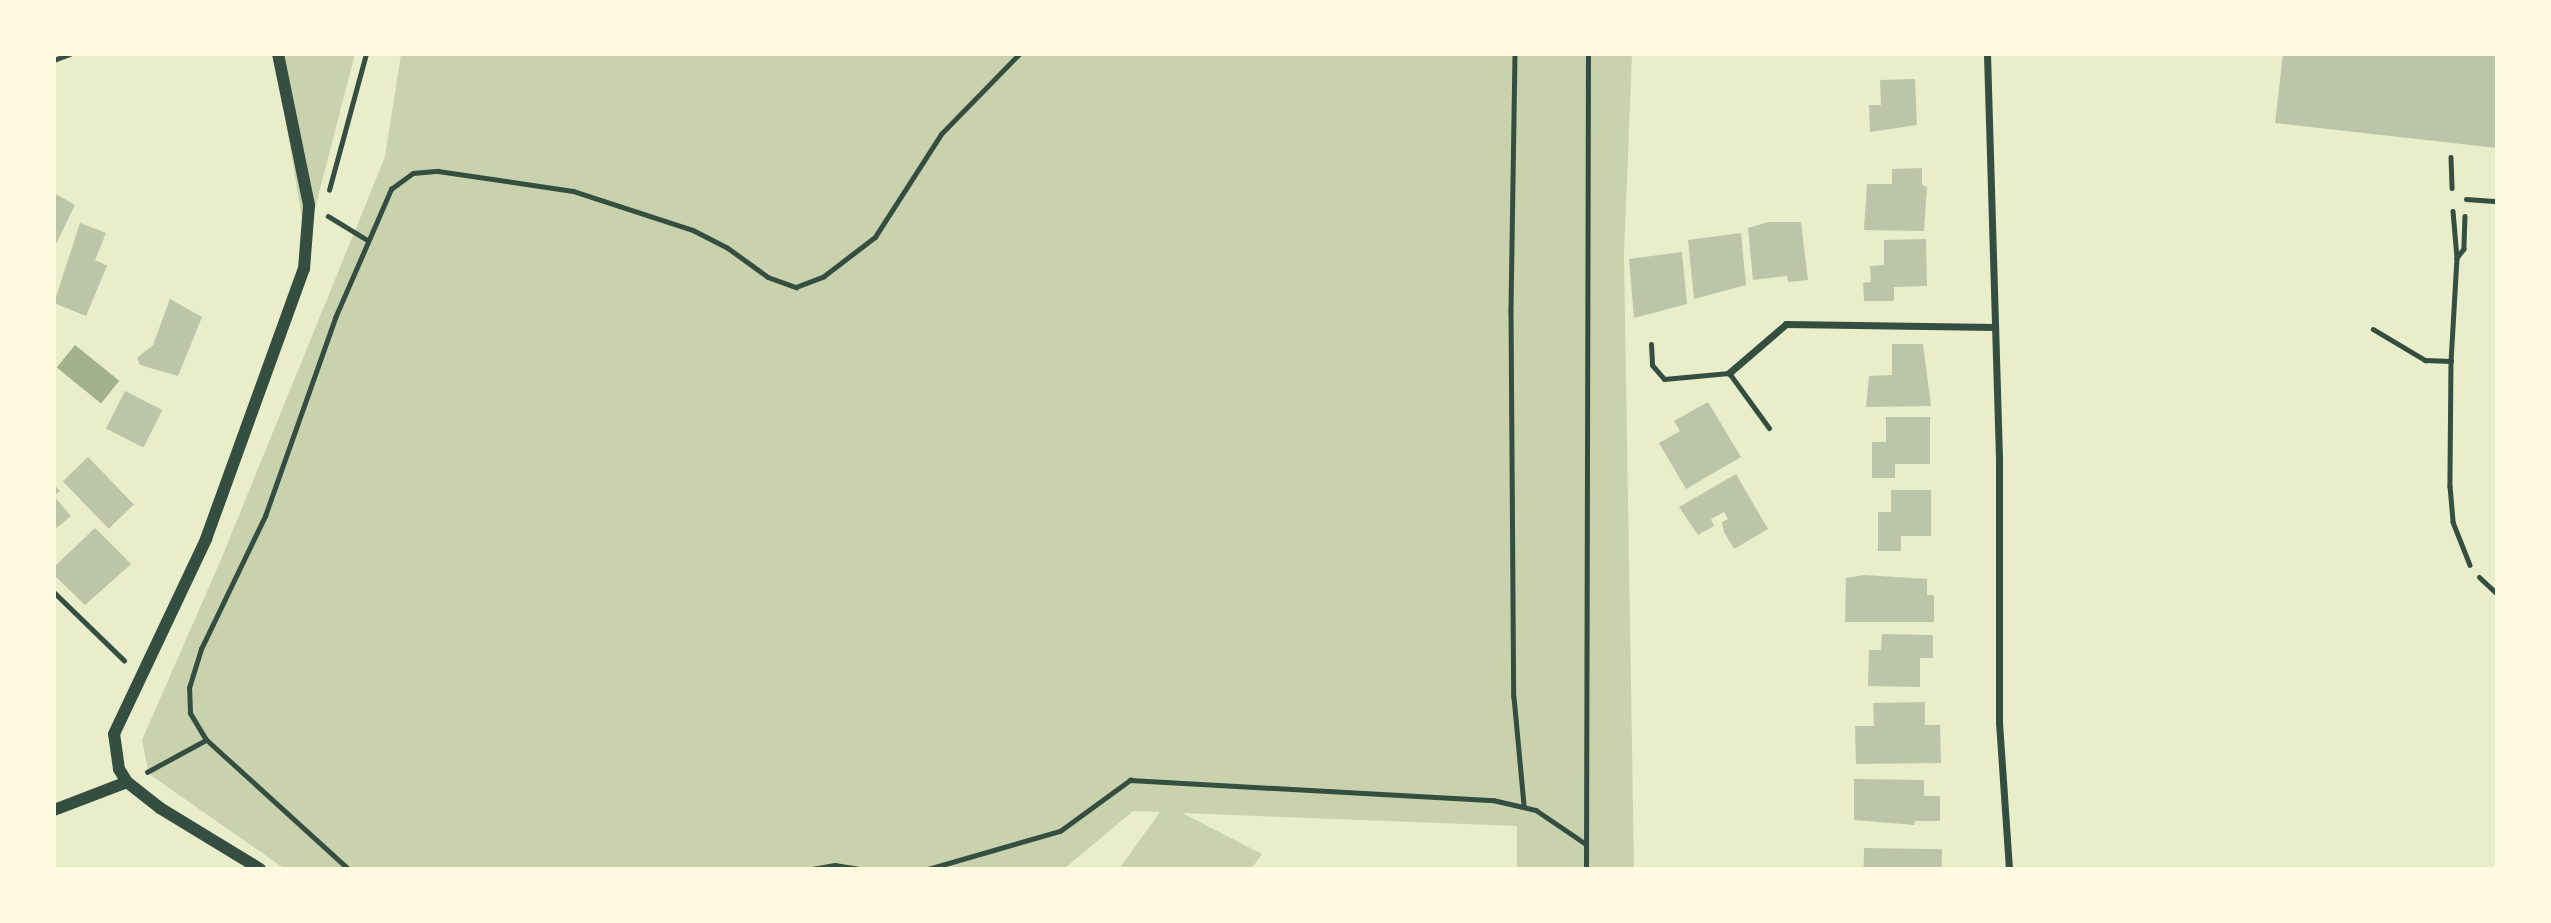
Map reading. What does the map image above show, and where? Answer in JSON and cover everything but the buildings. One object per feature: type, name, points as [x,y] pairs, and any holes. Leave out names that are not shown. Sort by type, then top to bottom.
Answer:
[{"type":"street","points":[[260,869],[160,808],[127,782],[119,769],[114,734],[206,539],[298,294],[309,205],[278,54]]},
{"type":"street","points":[[1987,54],[1995,327],[1999,722],[2009,869]]},
{"type":"street","points":[[1729,373],[1786,324],[1995,327]]},
{"type":"street","points":[[54,810],[127,782]]},
{"type":"lane","points":[[2466,199],[2497,201]]},
{"type":"lane","points":[[1651,344],[1652,365],[1664,379],[1729,373],[1769,428]]},
{"type":"lane","points":[[2497,348],[2497,461]]},
{"type":"lane","points":[[2479,577],[2497,594]]},
{"type":"path","points":[[54,60],[69,54]]},
{"type":"path","points":[[309,205],[325,203],[366,54]]},
{"type":"path","points":[[348,869],[206,740],[190,713],[193,675],[265,516],[366,239],[391,189],[413,173],[464,173],[599,199],[693,230],[728,248],[768,277],[796,287],[814,282],[875,237],[941,134],[1019,54]]},
{"type":"path","points":[[1516,54],[1511,311],[1514,697],[1524,805]]},
{"type":"path","points":[[1586,869],[1588,54]]},
{"type":"path","points":[[2466,199],[2451,361],[2453,522],[2463,555],[2479,577]]},
{"type":"path","points":[[309,205],[366,239]]},
{"type":"path","points":[[2373,329],[2425,360],[2451,361]]},
{"type":"path","points":[[54,592],[104,645],[142,673]]},
{"type":"path","points":[[127,782],[206,740]]},
{"type":"path","points":[[928,869],[1060,831],[1130,780],[1524,805],[1555,820],[1587,845]]},
{"type":"path","points":[[812,869],[835,865],[861,869]]},
{"type":"shaded area","points":[[275,54],[355,54],[306,243]]},
{"type":"shaded area","points":[[401,54],[1632,54],[1624,255],[1634,869],[1517,869],[1517,826],[1182,813],[1262,854],[1251,869],[1119,869],[1160,812],[1133,811],[1064,869],[285,869],[149,774],[142,740],[220,562],[385,157]]},
{"type":"shaded area","points":[[75,345],[119,381],[101,403],[57,368]]}]
